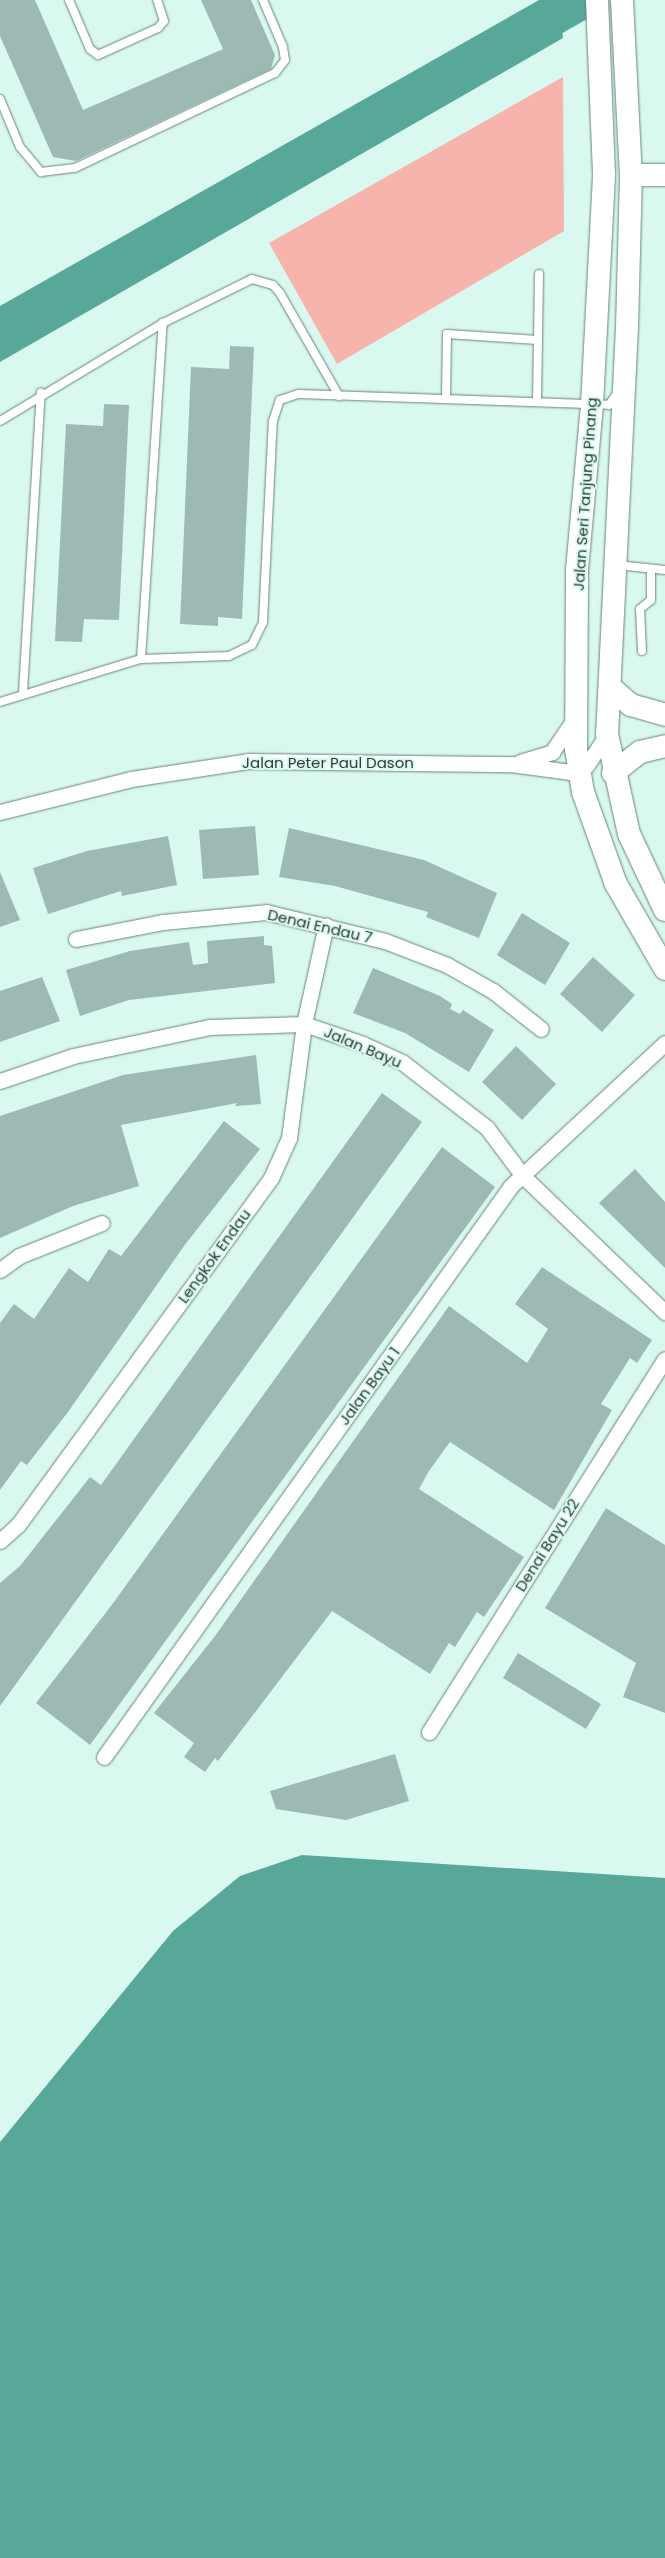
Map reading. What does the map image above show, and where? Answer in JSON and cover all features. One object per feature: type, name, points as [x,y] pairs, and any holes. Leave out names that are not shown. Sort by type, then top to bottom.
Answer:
[{"type":"main road","name":"Jalan Seri Tanjung Pinang","points":[[597,0],[604,176],[592,405],[578,571],[575,718],[579,769],[616,884],[664,972]]},
{"type":"main road","name":"Jalan Seri Tanjung Pinang","points":[[622,0],[631,175],[607,734],[613,773],[629,834],[665,910]]},
{"type":"main road","points":[[631,175],[665,176]]},
{"type":"main road","points":[[610,687],[636,707],[665,715]]},
{"type":"main road","points":[[613,773],[640,752],[665,746]]},
{"type":"street","name":"Jalan Peter Paul Dason","points":[[511,764],[552,752],[575,718]]},
{"type":"street","points":[[579,769],[597,755],[607,734]]},
{"type":"street","name":"Jalan Peter Paul Dason","points":[[0,812],[131,779],[248,761],[511,764],[561,772],[579,769]]},
{"type":"street","name":"Denai Endau 7","points":[[76,939],[163,922],[257,913],[326,925],[447,965],[493,991],[541,1029]]},
{"type":"street","name":"Lengkok Endau","points":[[0,1541],[18,1525],[271,1178],[289,1138],[304,1024],[326,925]]},
{"type":"street","name":"Jalan Bayu","points":[[0,1081],[73,1056],[209,1027],[304,1024],[363,1044],[409,1066],[487,1128],[524,1176],[665,1312]]},
{"type":"street","name":"Jalan Bayu 1","points":[[104,1757],[511,1186],[524,1176],[665,1042]]},
{"type":"street","points":[[0,1270],[19,1256],[102,1222]]},
{"type":"street","name":"Denai Bayu 22","points":[[429,1732],[665,1358]]},
{"type":"lane","points":[[69,0],[90,49],[98,55],[158,28],[164,21],[157,0]]},
{"type":"lane","points":[[0,99],[20,147],[41,172],[75,168],[275,73],[285,60],[284,47],[263,0]]},
{"type":"lane","points":[[537,402],[538,274]]},
{"type":"lane","points":[[0,422],[41,394],[163,323],[242,282],[263,280],[280,293],[339,396]]},
{"type":"lane","points":[[141,658],[163,323]]},
{"type":"lane","points":[[446,398],[447,334],[538,340]]},
{"type":"lane","points":[[0,702],[22,692],[141,658],[230,656],[252,645],[259,635],[272,421],[280,400],[299,394],[609,405],[623,383]]},
{"type":"lane","points":[[22,692],[41,394]]},
{"type":"lane","points":[[613,565],[665,570]]},
{"type":"lane","points":[[642,651],[640,609],[651,600],[651,570]]},
{"type":"shaded area","points":[[539,0],[558,0],[563,38],[0,362],[0,306]]},
{"type":"shaded area","points":[[563,77],[564,231],[337,364],[269,243]]},
{"type":"shaded area","points":[[302,1855],[665,1878],[665,2558],[0,2558],[0,2142],[173,1931],[240,1876]]},
{"type":"building","points":[[0,0],[35,0],[83,110],[223,49],[201,0],[251,0],[275,55],[271,69],[76,161],[53,157],[0,36]]},
{"type":"building","points":[[230,346],[254,347],[242,619],[218,617],[218,626],[180,624],[191,367],[229,369]]},
{"type":"building","points":[[104,404],[129,405],[119,620],[84,619],[82,642],[55,641],[66,424],[103,426]]},
{"type":"building","points":[[255,826],[259,875],[203,879],[199,830]]},
{"type":"building","points":[[289,828],[424,860],[497,893],[479,938],[426,917],[428,912],[335,886],[279,877]]},
{"type":"building","points":[[168,836],[177,885],[122,896],[121,891],[48,914],[33,868],[87,851]]},
{"type":"building","points":[[0,872],[20,920],[0,927]]},
{"type":"building","points":[[522,913],[570,943],[545,985],[497,955]]},
{"type":"building","points":[[264,936],[264,945],[272,946],[275,983],[129,1000],[80,1016],[66,970],[130,951],[189,942],[193,965],[208,963],[207,941]]},
{"type":"building","points":[[593,957],[635,995],[602,1032],[560,994]]},
{"type":"building","points":[[373,968],[440,996],[452,1004],[450,1009],[460,1014],[463,1010],[494,1030],[469,1072],[405,1033],[353,1013]]},
{"type":"building","points":[[42,977],[60,1021],[0,1042],[0,991]]},
{"type":"building","points":[[516,1046],[556,1084],[522,1120],[482,1082]]},
{"type":"building","points":[[256,1055],[261,1104],[235,1106],[237,1103],[121,1125],[139,1186],[73,1206],[0,1238],[0,1116],[123,1075]]},
{"type":"building","points":[[382,1093],[422,1122],[0,1706],[0,1583],[20,1566],[90,1477],[101,1485]]},
{"type":"building","points":[[224,1121],[260,1149],[184,1246],[68,1412],[27,1465],[21,1461],[0,1490],[0,1323],[14,1304],[34,1319],[69,1268],[88,1282],[109,1249],[121,1256]]},
{"type":"building","points":[[442,1147],[495,1187],[90,1745],[36,1703],[111,1606]]},
{"type":"building","points":[[635,1169],[665,1202],[665,1268],[599,1203]]},
{"type":"building","points":[[542,1267],[652,1340],[637,1363],[630,1358],[601,1404],[612,1410],[554,1510],[450,1442],[429,1471],[419,1489],[524,1557],[484,1617],[477,1612],[455,1647],[449,1643],[430,1674],[332,1611],[218,1761],[215,1758],[205,1772],[184,1757],[194,1743],[154,1713],[215,1636],[449,1306],[527,1363],[548,1329],[515,1304]]},
{"type":"building","points":[[606,1508],[665,1545],[665,1713],[623,1697],[636,1663],[545,1608]]},
{"type":"building","points":[[518,1653],[601,1704],[586,1729],[503,1678]]},
{"type":"building","points":[[395,1754],[409,1801],[346,1820],[276,1809],[270,1791]]},
{"type":"waterway","points":[[521,37],[586,0]]}]
